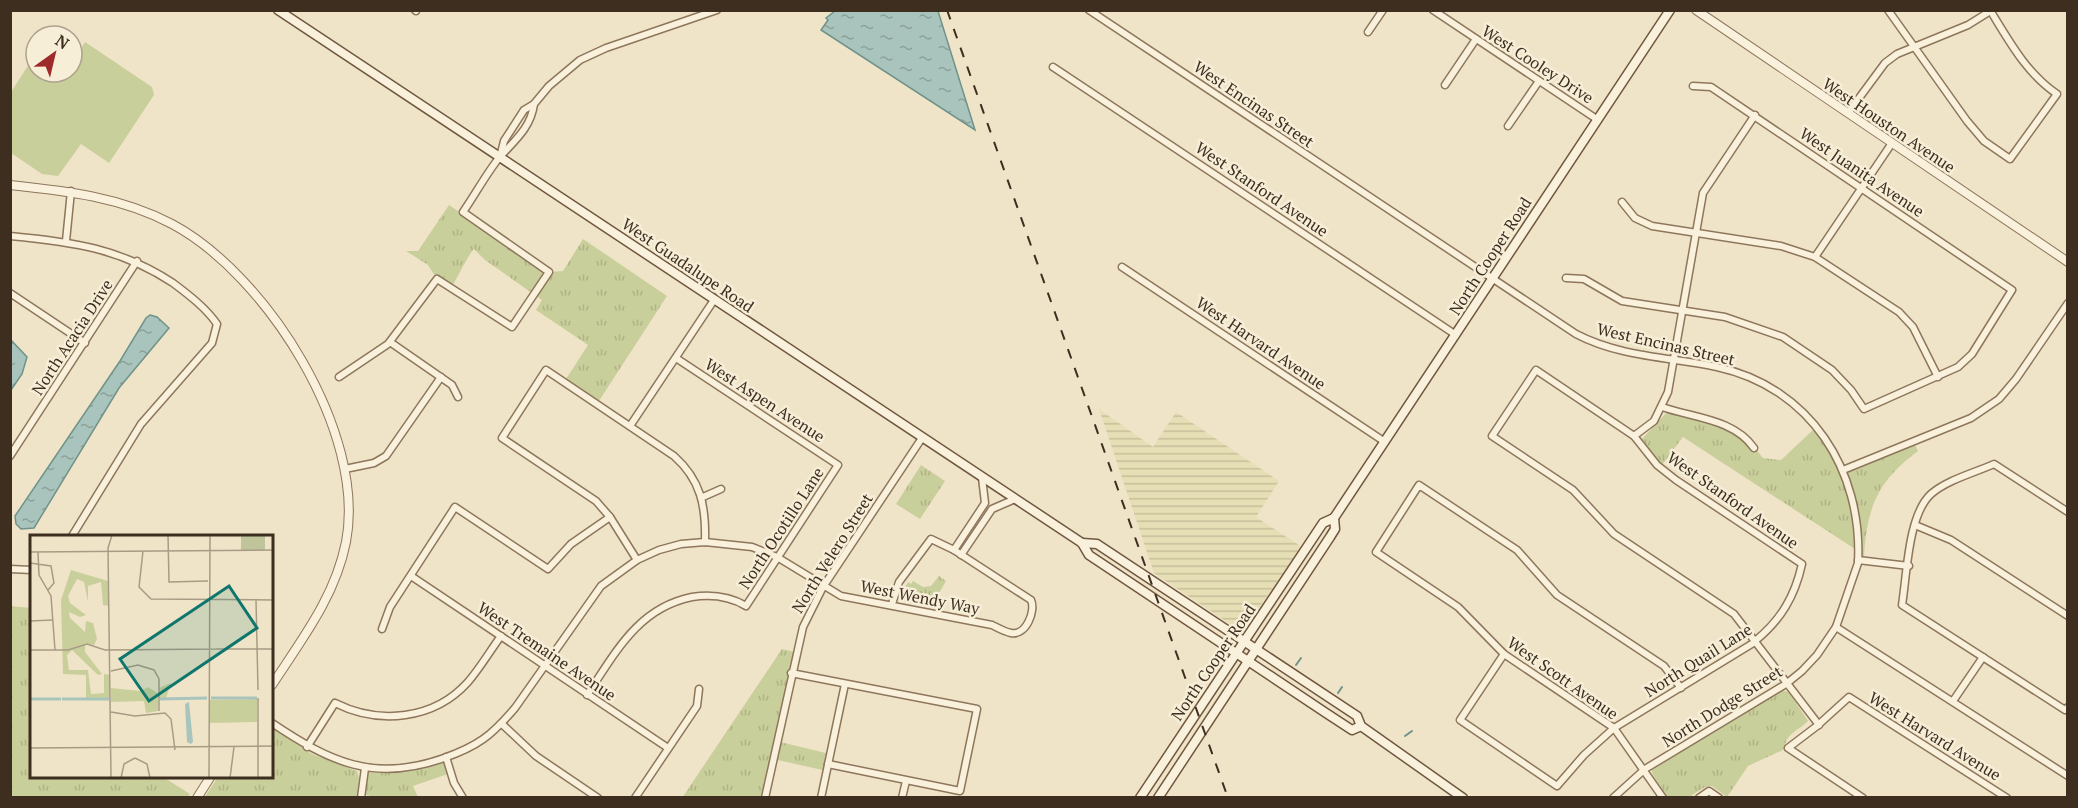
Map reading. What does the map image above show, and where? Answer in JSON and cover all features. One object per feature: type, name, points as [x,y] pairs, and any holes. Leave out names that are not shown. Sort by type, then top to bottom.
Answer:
[{"type":"main road","name":"West Guadalupe Road","points":[[278,10],[290,14],[714,300],[1082,543],[1089,555],[1236,654],[1352,730],[1361,726]]},
{"type":"main road","name":"North Cooper Road","points":[[1140,798],[1323,523],[1334,518],[1670,10]]},
{"type":"main road","name":"North Cooper Road","points":[[1158,798],[1335,530],[1334,518]]},
{"type":"main road","name":"West Guadalupe Road","points":[[1082,543],[1097,544],[1257,649],[1357,716],[1361,726],[1463,798]]},
{"type":"street","points":[[500,157],[504,141],[524,110],[534,104],[549,86],[580,60],[606,48],[717,10]]},
{"type":"street","name":"West Encinas Street","points":[[1089,10],[1589,341],[1624,351],[1718,367],[1771,387],[1796,406],[1832,446],[1843,470],[1853,508],[1858,560],[1836,627]]},
{"type":"street","points":[[1368,32],[1383,10]]},
{"type":"street","name":"West Cooley Drive","points":[[1433,10],[1598,120]]},
{"type":"street","name":"West Houston Avenue","points":[[1696,10],[2067,262]]},
{"type":"street","points":[[1848,113],[1886,63],[1914,46],[1968,25],[1991,11],[2024,63],[2040,83],[2057,94],[2010,159],[1984,141],[1914,46],[1888,10]]},
{"type":"street","points":[[1445,85],[1476,39]]},
{"type":"street","name":"West Stanford Avenue","points":[[1053,67],[1456,335]]},
{"type":"street","points":[[1508,126],[1539,81]]},
{"type":"street","name":"West Juanita Avenue","points":[[1693,86],[1712,87],[2012,290],[1972,354],[1958,368],[1938,377]]},
{"type":"street","points":[[339,377],[390,342],[437,279],[512,327],[549,272],[463,212],[500,157],[513,146],[532,115],[534,104]]},
{"type":"street","points":[[1634,436],[1654,421],[1662,407],[1673,360],[1694,232],[1703,193],[1755,115]]},
{"type":"street","points":[[1815,257],[1892,143]]},
{"type":"street","points":[[10,185],[71,191],[118,201],[172,225],[218,256],[243,280],[273,317],[318,393],[336,432],[345,469],[349,503],[346,539],[334,584],[320,611],[273,683]]},
{"type":"street","points":[[66,241],[71,191]]},
{"type":"street","points":[[1566,278],[1584,279],[1622,301],[1725,317],[1783,337],[1832,370],[1851,390],[1864,409],[1938,377],[1913,327],[1899,312],[1815,257],[1781,246],[1652,226],[1635,218],[1622,202]]},
{"type":"street","points":[[10,236],[66,241],[137,261],[180,288],[209,312],[217,324],[217,332],[212,343],[141,424],[73,535]]},
{"type":"street","name":"North Acacia Drive","points":[[10,456],[137,261]]},
{"type":"street","name":"West Harvard Avenue","points":[[1122,267],[1384,442]]},
{"type":"street","points":[[10,293],[85,343]]},
{"type":"street","points":[[630,426],[714,300]]},
{"type":"street","points":[[1843,470],[1971,418],[1999,399],[2016,379],[2067,303]]},
{"type":"street","points":[[390,342],[452,385],[458,397]]},
{"type":"street","name":"West Aspen Avenue","points":[[676,358],[838,465]]},
{"type":"street","points":[[637,560],[610,517],[580,488],[502,438],[546,370],[630,426],[686,467],[696,480],[703,497],[705,542]]},
{"type":"street","name":"West Stanford Avenue","points":[[1755,641],[1734,614],[1614,534],[1573,490],[1492,436],[1536,370],[1634,436],[1657,465],[1676,480],[1802,564]]},
{"type":"street","points":[[345,469],[374,463],[386,456],[441,377]]},
{"type":"street","points":[[1662,407],[1724,424],[1745,436],[1754,448]]},
{"type":"street","name":"North Velero Street","points":[[765,798],[803,627],[823,587],[922,438]]},
{"type":"street","points":[[2066,709],[1902,605],[1917,514],[1931,495],[1994,464],[2067,512]]},
{"type":"street","name":"North Ocotillo Lane","points":[[588,695],[627,635],[660,608],[699,596],[734,599],[746,606],[838,465]]},
{"type":"street","points":[[954,550],[985,504],[982,478]]},
{"type":"street","name":"West Scott Avenue","points":[[1663,798],[1645,769],[1614,728],[1504,654],[1458,607],[1376,552],[1419,485],[1517,550],[1557,595],[1664,666],[1681,687]]},
{"type":"street","points":[[703,497],[721,489]]},
{"type":"street","points":[[892,604],[899,582],[931,539],[961,555],[992,509],[1015,500]]},
{"type":"street","points":[[382,629],[390,608],[455,507],[548,569],[571,544],[610,517]]},
{"type":"street","points":[[1915,525],[1951,540],[2067,616]]},
{"type":"street","name":"West Wendy Way","points":[[273,724],[321,755],[365,768],[405,769],[422,766],[467,750],[502,724],[601,586],[637,560],[660,550],[705,542],[752,547],[777,556],[823,587],[841,596],[892,604],[992,625],[1012,634],[1018,633],[1030,619],[1034,606],[1031,600],[961,555]]},
{"type":"street","points":[[1858,560],[1909,566]]},
{"type":"street","name":"North Quail Lane","points":[[1504,654],[1460,720],[1557,786],[1584,755],[1614,728],[1755,641],[1771,628],[1797,588],[1802,564]]},
{"type":"street","points":[[10,569],[30,570]]},
{"type":"street","name":"West Tremaine Avenue","points":[[411,576],[668,748]]},
{"type":"street","points":[[1836,627],[2067,776]]},
{"type":"street","name":"North Dodge Street","points":[[1613,798],[1645,769],[1787,683],[1817,655],[1836,627]]},
{"type":"street","points":[[307,747],[335,703],[351,711],[381,716],[417,713],[435,707],[452,697],[468,681],[501,636]]},
{"type":"street","points":[[1755,641],[1819,725],[1788,748],[1863,798]]},
{"type":"street","points":[[1953,701],[1983,657]]},
{"type":"street","points":[[791,673],[977,709],[960,791],[828,764]]},
{"type":"street","points":[[821,798],[845,684]]},
{"type":"street","points":[[635,798],[697,706],[699,689]]},
{"type":"street","name":"West Harvard Avenue","points":[[1819,725],[1849,697],[2007,798]]},
{"type":"street","points":[[502,724],[536,756],[598,798]]},
{"type":"street","points":[[446,757],[463,798]]},
{"type":"street","points":[[361,798],[365,768]]},
{"type":"street","points":[[197,798],[210,778]]},
{"type":"street","points":[[902,798],[906,781]]},
{"type":"street","points":[[1699,798],[1709,791],[1719,798]]},
{"type":"shaded area","points":[[1099,409],[1153,447],[1176,412],[1279,481],[1256,517],[1302,547],[1244,629],[1236,628],[1154,573]]},
{"type":"green space","points":[[84,43],[152,87],[154,95],[109,163],[81,144],[58,176],[42,174],[11,153],[11,92],[24,72],[24,84],[84,84]]},
{"type":"green space","points":[[449,205],[549,272],[563,271],[583,239],[667,296],[597,404],[564,382],[588,345],[536,310],[542,300],[485,260],[474,249],[451,288],[437,279],[428,265],[406,251],[418,251]]},
{"type":"green space","points":[[1668,411],[1726,427],[1747,438],[1763,458],[1781,460],[1814,429],[1841,469],[1912,439],[1918,451],[1904,462],[1884,484],[1877,496],[1868,523],[1864,557],[1855,557],[1855,549],[1683,437],[1662,465],[1641,440]]},
{"type":"green space","points":[[921,465],[945,481],[920,519],[896,504]]},
{"type":"green space","points":[[939,576],[946,581],[931,607],[904,601],[901,594],[908,582],[911,584],[913,581],[923,587],[931,586]]},
{"type":"green space","points":[[10,606],[30,608],[30,778],[165,778],[190,794],[188,797],[11,797]]},
{"type":"green space","points":[[782,649],[795,652],[776,741],[830,754],[827,771],[773,759],[765,797],[682,798]]},
{"type":"green space","points":[[1782,690],[1789,692],[1808,721],[1790,736],[1785,749],[1748,766],[1727,797],[1712,786],[1705,787],[1689,797],[1666,797],[1652,770]]},
{"type":"green space","points":[[273,729],[312,754],[357,771],[359,778],[357,797],[204,798],[217,778],[273,778]]},
{"type":"green space","points":[[446,757],[451,773],[413,786],[418,797],[376,797],[361,794],[365,768],[386,770]]},
{"type":"water","points":[[835,11],[938,11],[975,130],[821,30],[828,20],[826,18]]},
{"type":"water","points":[[150,315],[157,317],[169,328],[119,388],[34,528],[21,529],[16,524],[15,516]]},
{"type":"water","points":[[11,340],[27,357],[22,374],[11,390]]},
{"type":"waterway","points":[[1296,665],[1301,658]]},
{"type":"waterway","points":[[1338,693],[1342,687]]},
{"type":"waterway","points":[[1405,736],[1412,731]]},
{"type":"railway","points":[[947,10],[1228,798]]}]
